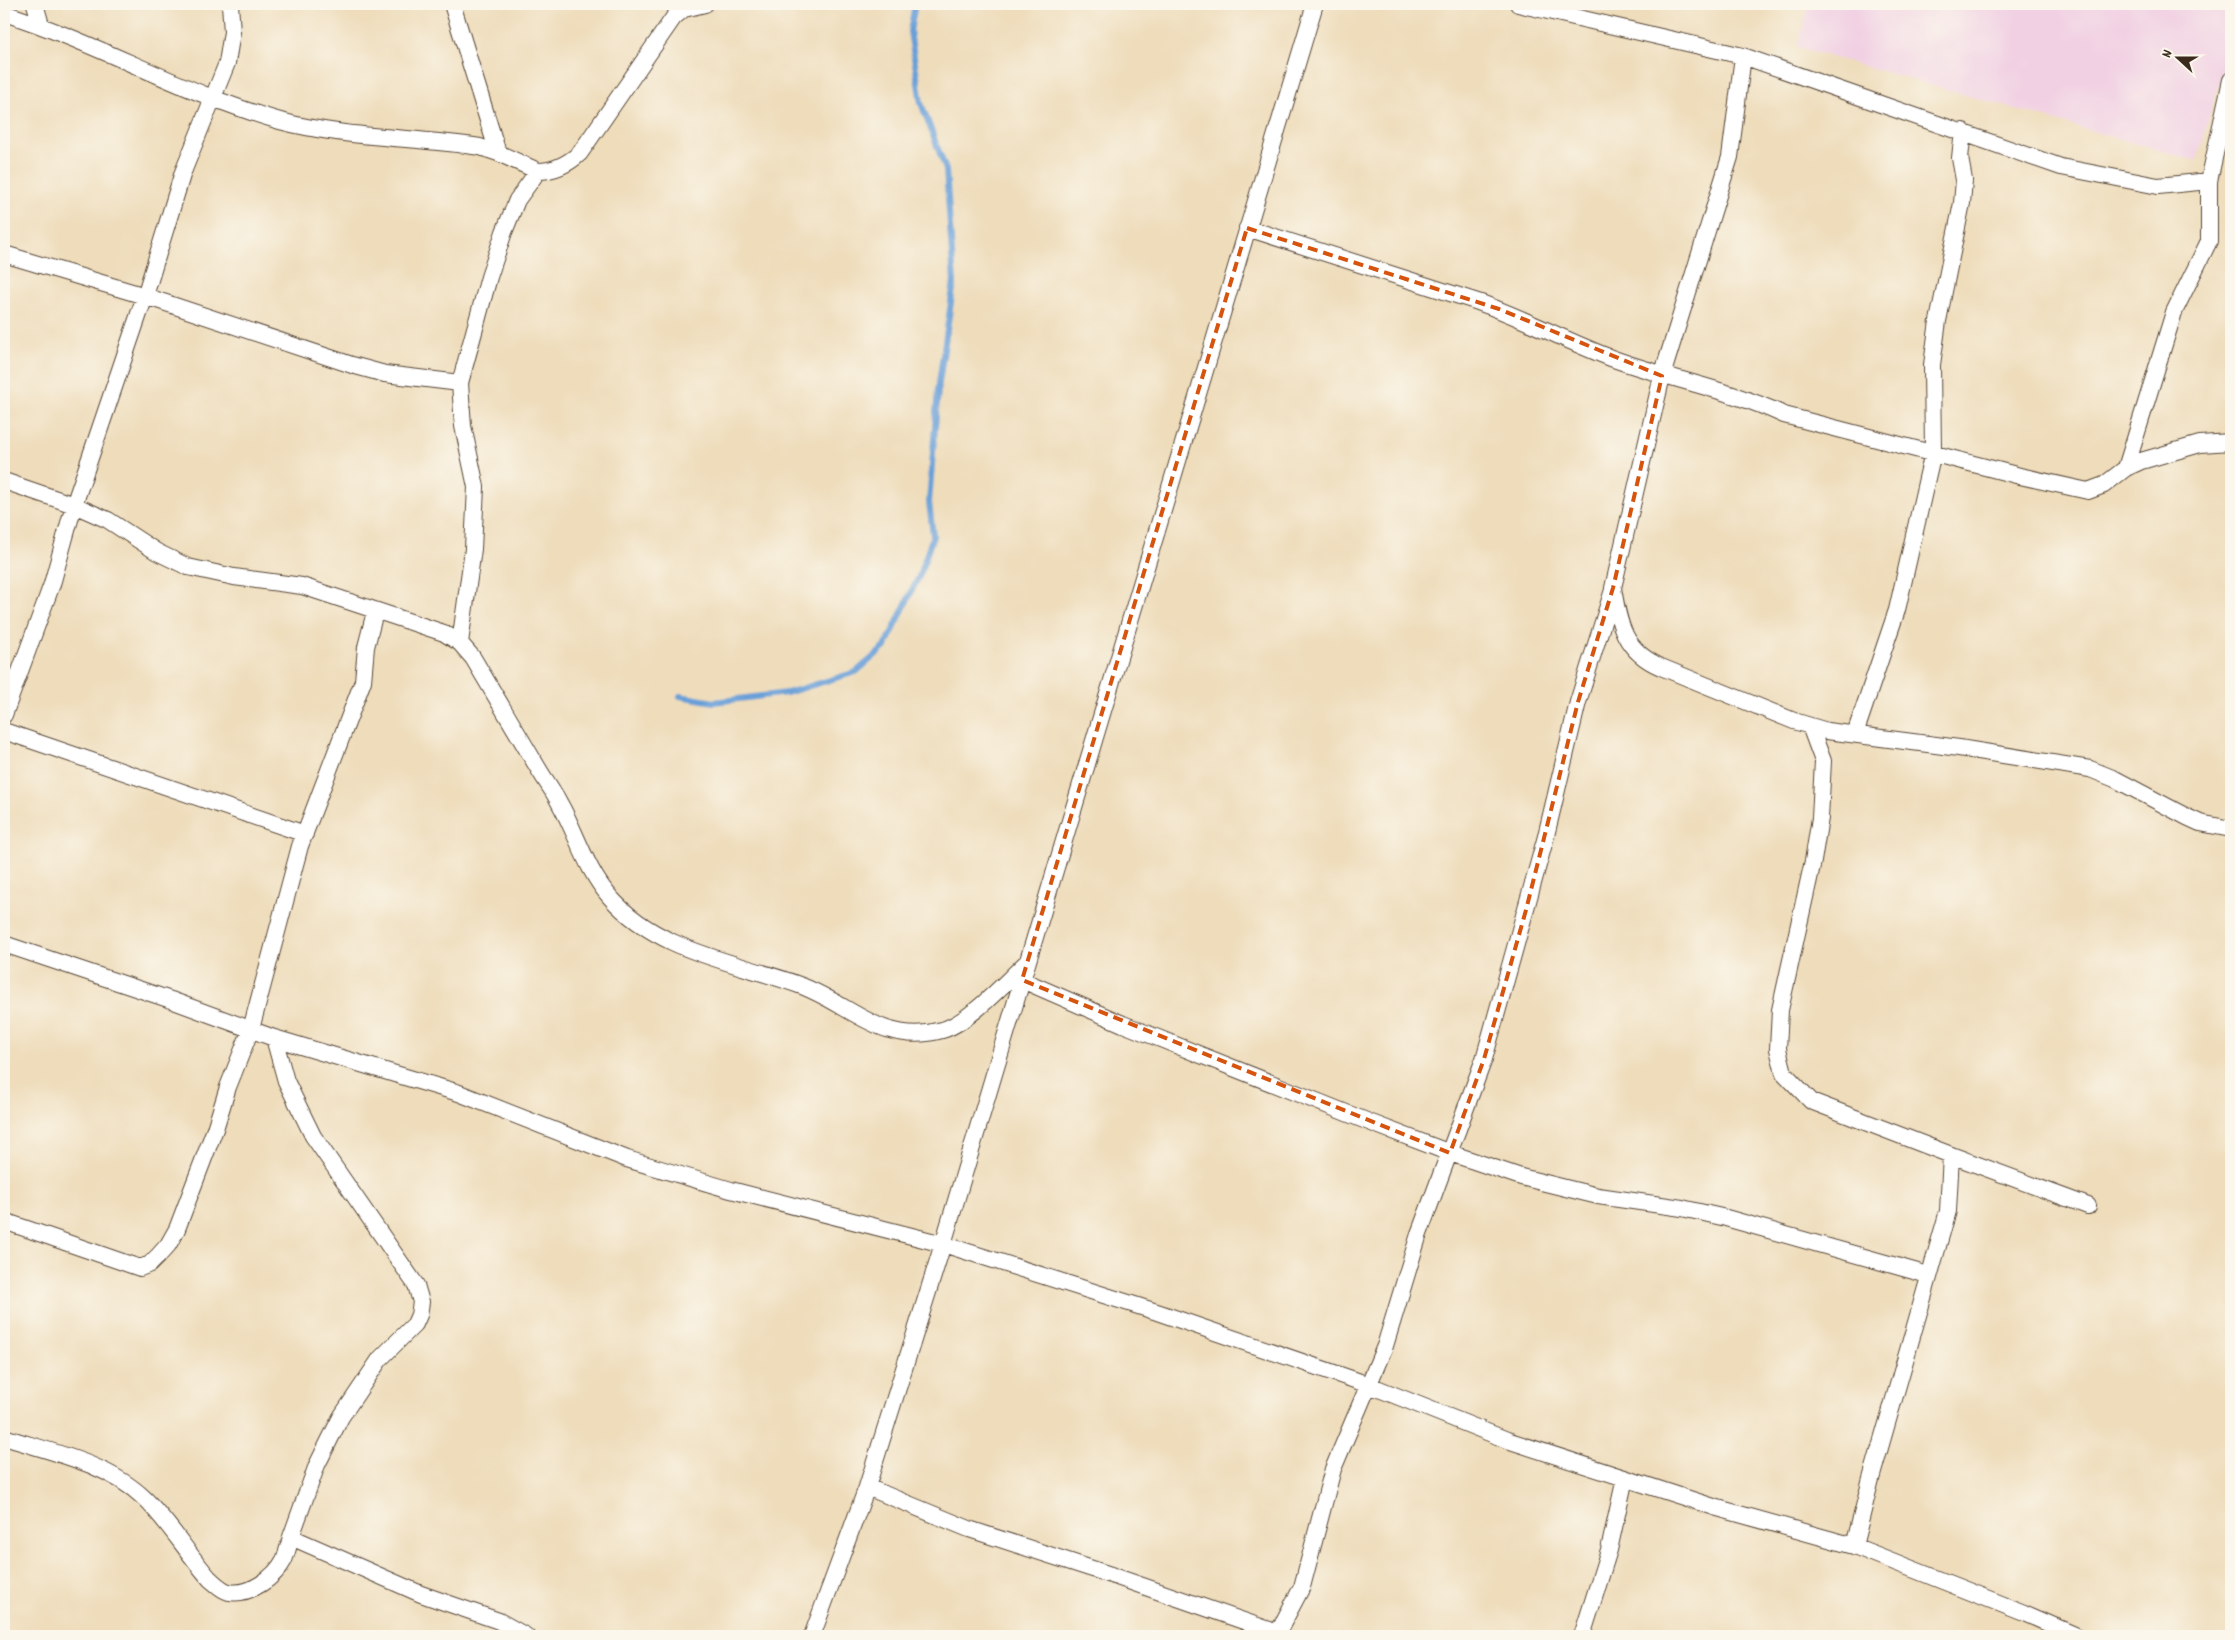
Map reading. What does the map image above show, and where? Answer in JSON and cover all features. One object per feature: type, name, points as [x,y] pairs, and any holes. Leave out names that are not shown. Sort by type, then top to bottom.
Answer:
[{"type":"street","points":[[35,4],[41,25]]},
{"type":"street","points":[[4,715],[52,584],[74,505],[145,296],[183,172],[231,48],[230,4]]},
{"type":"street","points":[[452,4],[498,153]]},
{"type":"street","points":[[4,13],[102,49],[213,98],[280,121],[365,135],[455,144],[498,153],[538,171],[556,168],[580,153],[674,17],[684,9],[705,4]]},
{"type":"street","points":[[812,1636],[867,1487],[943,1244],[1315,4]]},
{"type":"street","points":[[1518,4],[1743,56],[1963,132],[2032,158],[2086,173],[2158,186],[2209,181]]},
{"type":"street","points":[[867,1487],[978,1532],[1111,1575],[1277,1635],[1302,1587],[1318,1535],[1331,1476],[1370,1385],[1390,1330],[1419,1234],[1484,1059],[1545,840],[1578,702],[1613,588],[1638,472],[1662,376],[1730,157],[1743,56]]},
{"type":"street","points":[[2126,468],[2174,312],[2181,294],[2206,252],[2209,241],[2209,181],[2231,80]]},
{"type":"street","points":[[1855,734],[1897,610],[1933,452],[1932,365],[1938,321],[1963,197],[1964,180],[1960,158],[1963,132]]},
{"type":"street","points":[[460,643],[473,549],[476,487],[463,426],[460,383],[489,277],[504,232],[517,200],[538,171]]},
{"type":"street","points":[[1247,228],[1485,304],[1612,358],[1662,376],[1756,402],[1784,414],[2020,476],[2088,491],[2104,485],[2126,468],[2151,457],[2172,453],[2200,444],[2231,442]]},
{"type":"street","points":[[4,254],[145,296],[352,365],[385,374],[460,383]]},
{"type":"street","points":[[4,481],[74,505],[108,520],[157,552],[188,566],[234,577],[302,586],[375,612],[444,633],[460,643],[473,658],[560,803],[598,881],[611,898],[634,919],[670,941],[706,957],[800,985],[824,996],[866,1022],[908,1034],[943,1030],[964,1020],[1030,959]]},
{"type":"street","points":[[1613,588],[1624,635],[1631,647],[1644,659],[1810,726],[2090,768],[2200,823],[2231,828]]},
{"type":"street","points":[[4,1220],[129,1266],[140,1268],[150,1264],[168,1245],[177,1229],[251,1029],[304,834],[363,681],[366,647],[375,612]]},
{"type":"street","points":[[1810,726],[1823,762],[1820,818],[1813,861],[1796,929],[1780,1010],[1778,1049],[1784,1073],[1811,1101],[2088,1206]]},
{"type":"street","points":[[4,731],[214,801],[304,834]]},
{"type":"street","points":[[4,944],[171,1000],[274,1038],[459,1093],[636,1162],[731,1190],[943,1244],[1157,1312],[1370,1385],[1506,1440],[1714,1507],[1854,1546],[2077,1636]]},
{"type":"street","points":[[1022,980],[1123,1024],[1450,1153],[1567,1190],[1691,1210],[1928,1275]]},
{"type":"street","points":[[4,1437],[79,1462],[106,1473],[132,1488],[158,1513],[219,1588],[229,1592],[254,1588],[267,1580],[284,1559],[317,1465],[341,1417],[380,1359],[415,1324],[419,1316],[421,1302],[416,1285],[313,1136],[286,1081],[274,1038]]},
{"type":"street","points":[[1854,1546],[1928,1275],[1948,1211],[1951,1155]]},
{"type":"street","points":[[1582,1636],[1609,1550],[1624,1478]]},
{"type":"street","points":[[291,1537],[421,1594],[500,1621],[526,1636]]},
{"type":"highlighted area","points":[[1247,228],[1499,309],[1662,376],[1613,588],[1578,702],[1526,910],[1484,1059],[1450,1153],[1022,980]]},
{"type":"shaded area","points":[[1809,4],[2231,4],[2231,41],[2197,161],[1797,47]]},
{"type":"waterway","points":[[680,696],[714,702],[787,693],[856,672],[885,647],[920,574],[933,536],[929,502],[938,389],[954,282],[946,170],[921,103],[910,31],[915,4]]}]
